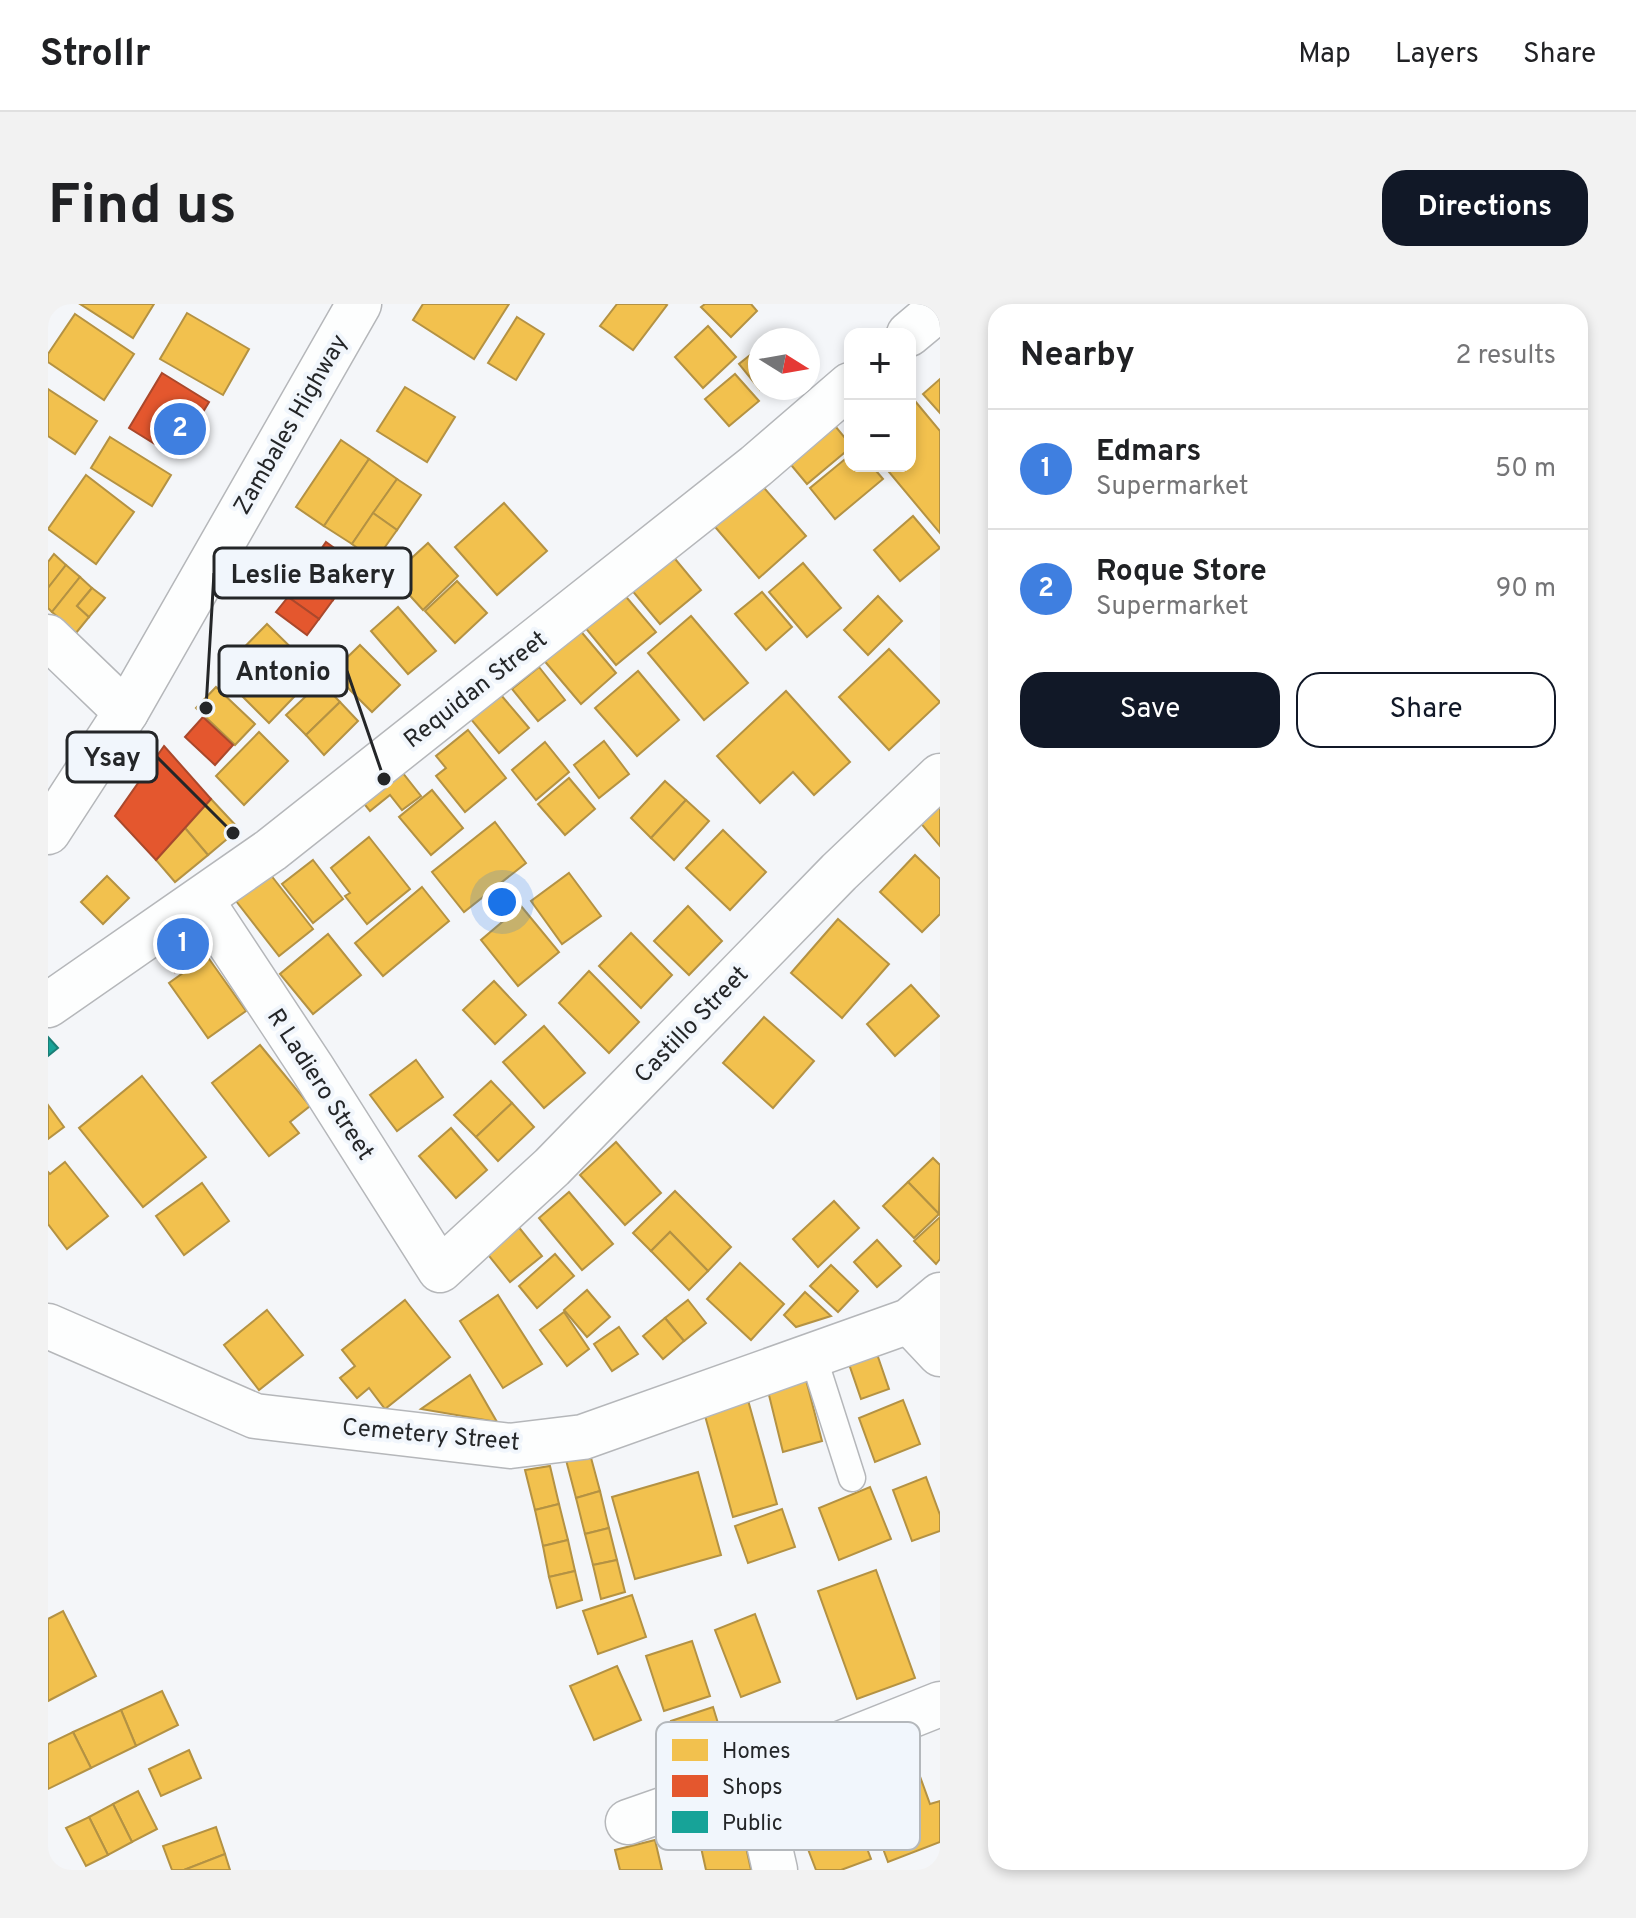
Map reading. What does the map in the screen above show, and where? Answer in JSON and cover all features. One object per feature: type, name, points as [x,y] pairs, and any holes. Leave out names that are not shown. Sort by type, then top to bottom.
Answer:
[{"type":"street","name":"Zambales Highway","points":[[48,832],[126,712],[359,304]]},
{"type":"street","points":[[916,328],[940,308]]},
{"type":"street","name":"Requidan Street","points":[[48,1005],[271,850],[731,486],[844,390]]},
{"type":"street","points":[[48,637],[126,712]]},
{"type":"street","name":"Castillo Street","points":[[440,1270],[552,1167],[839,872],[940,776]]},
{"type":"street","name":"R Ladiero Street","points":[[201,900],[440,1270]]},
{"type":"street","name":"Cemetery Street","points":[[48,1326],[255,1416],[510,1446],[583,1437],[813,1356],[925,1308],[940,1354]]},
{"type":"street","points":[[895,1722],[940,1704]]},
{"type":"street","points":[[628,1822],[656,1812]]},
{"type":"street","points":[[770,1850],[775,1870]]},
{"type":"lane","points":[[813,1356],[852,1478]]},
{"type":"building: Homes","points":[[80,304],[154,304],[133,338]]},
{"type":"building: Homes","points":[[423,304],[509,304],[474,359],[413,320]]},
{"type":"building: Homes","points":[[617,304],[667,305],[633,350],[600,326]]},
{"type":"building: Homes","points":[[705,304],[751,304],[757,311],[731,337],[701,307]]},
{"type":"building: Homes","points":[[187,313],[249,349],[223,395],[160,359]]},
{"type":"building: Homes","points":[[75,314],[134,354],[104,400],[48,362],[48,354]]},
{"type":"building: Homes","points":[[517,317],[544,334],[516,380],[488,363]]},
{"type":"building: Homes","points":[[708,326],[736,357],[703,388],[675,357]]},
{"type":"building: Homes","points":[[748,357],[748,375],[739,364]]},
{"type":"building: Homes","points":[[735,374],[748,389],[748,400],[759,401],[729,426],[705,399]]},
{"type":"building: Homes","points":[[940,379],[940,413],[923,394]]},
{"type":"building: Homes","points":[[405,387],[455,417],[427,462],[377,431]]},
{"type":"building: Homes","points":[[48,389],[97,421],[75,454],[48,436]]},
{"type":"building: Homes","points":[[916,402],[940,431],[940,533],[889,472],[916,472]]},
{"type":"building: Homes","points":[[822,410],[844,437],[844,453],[807,484],[777,448]]},
{"type":"building: Homes","points":[[110,437],[171,475],[152,506],[91,468]]},
{"type":"building: Homes","points":[[341,440],[369,459],[324,526],[296,507]]},
{"type":"building: Homes","points":[[369,459],[397,479],[352,544],[324,526]]},
{"type":"building: Homes","points":[[844,460],[844,472],[877,472],[883,479],[835,519],[810,488]]},
{"type":"building: Homes","points":[[751,473],[806,536],[759,578],[704,514]]},
{"type":"building: Homes","points":[[86,475],[134,512],[96,564],[48,529]]},
{"type":"building: Homes","points":[[397,479],[421,495],[397,530],[373,513]]},
{"type":"building: Homes","points":[[504,503],[547,551],[497,595],[455,547]]},
{"type":"building: Homes","points":[[373,513],[397,530],[375,561],[352,544]]},
{"type":"building: Homes","points":[[913,516],[940,548],[900,581],[874,550]]},
{"type":"building: Homes","points":[[428,543],[458,576],[423,610],[392,576]]},
{"type":"building: Homes","points":[[666,548],[701,590],[660,624],[625,582]]},
{"type":"building: Homes","points":[[54,554],[66,565],[48,588],[48,562]]},
{"type":"building: Homes","points":[[803,563],[841,608],[807,637],[769,592]]},
{"type":"building: Homes","points":[[66,565],[80,577],[52,612],[48,608],[48,588]]},
{"type":"building: Homes","points":[[80,577],[92,588],[77,606],[89,617],[76,633],[52,612]]},
{"type":"building: Homes","points":[[457,581],[487,613],[455,643],[425,611]]},
{"type":"building: Homes","points":[[92,588],[105,598],[89,617],[77,606]]},
{"type":"building: Homes","points":[[622,592],[656,632],[616,665],[583,625]]},
{"type":"building: Homes","points":[[762,592],[792,627],[766,650],[735,614]]},
{"type":"building: Homes","points":[[878,596],[902,621],[868,655],[844,630]]},
{"type":"building: Homes","points":[[398,607],[436,651],[408,674],[371,631]]},
{"type":"building: Homes","points":[[691,616],[748,683],[704,720],[648,653]]},
{"type":"building: Homes","points":[[267,624],[317,673],[269,723],[219,673]]},
{"type":"building: Homes","points":[[578,628],[616,673],[581,704],[542,658]]},
{"type":"building: Homes","points":[[360,645],[400,685],[372,712],[332,672]]},
{"type":"building: Homes","points":[[889,649],[940,702],[889,750],[839,697]]},
{"type":"building: Homes","points":[[539,667],[565,700],[538,721],[512,689]]},
{"type":"building: Homes","points":[[638,671],[679,720],[637,756],[595,708]]},
{"type":"building: Homes","points":[[321,682],[340,702],[306,735],[286,715]]},
{"type":"building: Homes","points":[[216,687],[255,724],[235,745],[196,708]]},
{"type":"building: Homes","points":[[495,688],[529,728],[499,753],[465,712]]},
{"type":"building: Homes","points":[[786,691],[850,762],[814,795],[793,772],[760,803],[717,756]]},
{"type":"building: Homes","points":[[340,702],[358,721],[324,755],[306,735]]},
{"type":"building: Homes","points":[[468,730],[506,778],[465,812],[436,776],[446,768],[436,756]]},
{"type":"building: Homes","points":[[259,732],[288,761],[244,805],[216,776]]},
{"type":"building: Homes","points":[[604,741],[629,774],[599,798],[574,765]]},
{"type":"building: Homes","points":[[545,742],[569,772],[536,800],[512,770]]},
{"type":"building: Homes","points":[[391,758],[421,796],[402,810],[390,795],[370,811],[352,789]]},
{"type":"building: Homes","points":[[569,778],[595,809],[565,835],[538,804]]},
{"type":"building: Homes","points":[[940,780],[940,846],[908,808]]},
{"type":"building: Homes","points":[[665,781],[686,800],[651,838],[631,818]]},
{"type":"building: Homes","points":[[432,790],[463,828],[431,855],[399,817]]},
{"type":"building: Homes","points":[[211,799],[239,829],[208,855],[185,828]]},
{"type":"building: Homes","points":[[686,800],[709,821],[674,860],[651,838]]},
{"type":"building: Homes","points":[[495,822],[526,863],[464,912],[432,872]]},
{"type":"building: Homes","points":[[185,828],[208,855],[175,882],[156,860]]},
{"type":"building: Homes","points":[[723,830],[766,872],[730,910],[686,868]]},
{"type":"building: Homes","points":[[369,837],[410,889],[367,924],[345,896],[350,893],[331,868]]},
{"type":"building: Homes","points":[[915,855],[940,879],[940,914],[922,932],[880,892]]},
{"type":"building: Homes","points":[[313,860],[343,899],[313,923],[282,884]]},
{"type":"building: Homes","points":[[569,873],[601,916],[562,944],[531,901]]},
{"type":"building: Homes","points":[[270,874],[313,929],[279,956],[236,901]]},
{"type":"building: Homes","points":[[107,876],[129,898],[103,924],[81,902]]},
{"type":"building: Homes","points":[[422,887],[449,921],[383,976],[355,943]]},
{"type":"building: Homes","points":[[521,906],[559,952],[518,986],[481,940]]},
{"type":"building: Homes","points":[[688,906],[722,941],[689,975],[654,941]]},
{"type":"building: Homes","points":[[838,919],[889,964],[842,1018],[791,973]]},
{"type":"building: Homes","points":[[631,933],[672,975],[641,1008],[599,966]]},
{"type":"building: Homes","points":[[328,934],[361,975],[313,1014],[280,974]]},
{"type":"building: Homes","points":[[207,956],[246,1011],[208,1038],[169,983]]},
{"type":"building: Homes","points":[[589,971],[639,1022],[609,1053],[559,1003]]},
{"type":"building: Homes","points":[[494,981],[526,1015],[495,1044],[463,1010]]},
{"type":"building: Homes","points":[[911,985],[939,1016],[895,1056],[867,1024]]},
{"type":"building: Homes","points":[[764,1017],[814,1061],[773,1108],[723,1063]]},
{"type":"building: Homes","points":[[544,1026],[585,1073],[544,1108],[503,1062]]},
{"type":"building: Homes","points":[[260,1045],[310,1106],[290,1122],[299,1133],[269,1156],[212,1083]]},
{"type":"building: Homes","points":[[416,1060],[443,1097],[397,1131],[370,1095]]},
{"type":"building: Homes","points":[[142,1076],[206,1157],[143,1207],[79,1128]]},
{"type":"building: Homes","points":[[491,1081],[512,1103],[476,1137],[454,1115]]},
{"type":"building: Homes","points":[[512,1103],[534,1127],[498,1161],[476,1137]]},
{"type":"building: Homes","points":[[48,1105],[64,1127],[48,1139]]},
{"type":"building: Homes","points":[[451,1128],[487,1170],[456,1198],[419,1156]]},
{"type":"building: Homes","points":[[616,1142],[661,1193],[625,1225],[580,1175]]},
{"type":"building: Homes","points":[[933,1158],[940,1165],[939,1214],[908,1182]]},
{"type":"building: Homes","points":[[65,1162],[108,1216],[67,1249],[48,1224],[48,1172],[50,1174]]},
{"type":"building: Homes","points":[[908,1182],[939,1214],[914,1238],[883,1206]]},
{"type":"building: Homes","points":[[202,1183],[229,1221],[184,1255],[156,1216]]},
{"type":"building: Homes","points":[[675,1191],[731,1247],[708,1271],[670,1232],[651,1251],[633,1233]]},
{"type":"building: Homes","points":[[569,1192],[613,1244],[582,1270],[539,1218]]},
{"type":"building: Homes","points":[[834,1201],[859,1228],[818,1267],[793,1239]]},
{"type":"building: Homes","points":[[940,1217],[940,1259],[936,1264],[914,1241]]},
{"type":"building: Homes","points":[[517,1225],[542,1256],[510,1282],[485,1251]]},
{"type":"building: Homes","points":[[670,1232],[708,1271],[689,1290],[651,1251]]},
{"type":"building: Homes","points":[[877,1240],[901,1266],[877,1287],[854,1262]]},
{"type":"building: Homes","points":[[555,1254],[574,1276],[537,1308],[519,1286]]},
{"type":"building: Homes","points":[[740,1263],[784,1304],[751,1340],[707,1299]]},
{"type":"building: Homes","points":[[831,1265],[858,1291],[838,1312],[810,1286]]},
{"type":"building: Homes","points":[[587,1290],[610,1317],[587,1337],[564,1310]]},
{"type":"building: Homes","points":[[805,1292],[831,1316],[796,1327],[784,1315]]},
{"type":"building: Homes","points":[[498,1295],[542,1364],[503,1388],[460,1321]]},
{"type":"building: Homes","points":[[405,1300],[450,1357],[385,1409],[369,1388],[357,1398],[340,1378],[355,1366],[342,1350]]},
{"type":"building: Homes","points":[[688,1300],[706,1323],[684,1341],[665,1318]]},
{"type":"building: Homes","points":[[267,1310],[303,1355],[259,1390],[224,1345]]},
{"type":"building: Homes","points":[[564,1312],[589,1349],[567,1366],[540,1330]]},
{"type":"building: Homes","points":[[665,1318],[684,1341],[663,1359],[643,1336]]},
{"type":"building: Homes","points":[[619,1327],[638,1354],[612,1371],[594,1344]]},
{"type":"building: Homes","points":[[877,1354],[889,1389],[861,1399],[849,1364]]},
{"type":"building: Homes","points":[[470,1375],[497,1422],[421,1409]]},
{"type":"building: Homes","points":[[805,1376],[822,1441],[783,1452],[767,1387]]},
{"type":"building: Homes","points":[[746,1393],[777,1504],[733,1517],[702,1405]]},
{"type":"building: Homes","points":[[903,1400],[920,1444],[875,1462],[859,1418]]},
{"type":"building: Homes","points":[[590,1454],[600,1491],[576,1498],[566,1460]]},
{"type":"building: Homes","points":[[550,1466],[559,1504],[535,1510],[525,1470]]},
{"type":"building: Homes","points":[[698,1472],[721,1555],[635,1579],[612,1497]]},
{"type":"building: Homes","points":[[926,1477],[940,1515],[940,1531],[912,1541],[893,1490]]},
{"type":"building: Homes","points":[[870,1487],[891,1539],[839,1560],[819,1508]]},
{"type":"building: Homes","points":[[600,1491],[609,1528],[585,1534],[576,1498]]},
{"type":"building: Homes","points":[[559,1504],[568,1540],[543,1546],[535,1510]]},
{"type":"building: Homes","points":[[782,1509],[795,1547],[748,1563],[735,1526]]},
{"type":"building: Homes","points":[[609,1528],[617,1560],[593,1565],[585,1534]]},
{"type":"building: Homes","points":[[568,1540],[575,1571],[549,1577],[543,1546]]},
{"type":"building: Homes","points":[[617,1560],[625,1592],[601,1599],[593,1565]]},
{"type":"building: Homes","points":[[876,1570],[915,1678],[857,1699],[818,1591]]},
{"type":"building: Homes","points":[[575,1571],[582,1600],[557,1608],[549,1577]]},
{"type":"building: Homes","points":[[632,1595],[646,1637],[598,1654],[583,1611]]},
{"type":"building: Homes","points":[[63,1611],[96,1676],[48,1701],[48,1619]]},
{"type":"building: Homes","points":[[755,1614],[780,1682],[741,1697],[715,1630]]},
{"type":"building: Homes","points":[[692,1641],[710,1696],[664,1711],[646,1656]]},
{"type":"building: Homes","points":[[617,1666],[641,1720],[594,1740],[570,1686]]},
{"type":"building: Homes","points":[[162,1691],[178,1725],[136,1746],[121,1710]]},
{"type":"building: Homes","points":[[713,1707],[718,1722],[671,1722]]},
{"type":"building: Homes","points":[[121,1710],[136,1746],[91,1768],[73,1732]]},
{"type":"building: Homes","points":[[73,1732],[91,1768],[48,1789],[48,1744]]},
{"type":"building: Homes","points":[[189,1750],[201,1778],[161,1796],[149,1769]]},
{"type":"building: Homes","points":[[920,1776],[930,1804],[940,1801],[940,1842],[920,1850]]},
{"type":"building: Homes","points":[[138,1791],[157,1829],[132,1842],[113,1804]]},
{"type":"building: Homes","points":[[113,1804],[132,1842],[108,1855],[89,1817]]},
{"type":"building: Homes","points":[[89,1817],[108,1855],[86,1866],[66,1828]]},
{"type":"building: Homes","points":[[216,1827],[225,1854],[184,1870],[172,1870],[163,1846]]},
{"type":"building: Homes","points":[[655,1840],[662,1870],[620,1870],[615,1850]]},
{"type":"building: Homes","points":[[702,1850],[747,1850],[751,1870],[706,1870]]},
{"type":"building: Homes","points":[[808,1850],[868,1850],[871,1859],[841,1870],[816,1870]]},
{"type":"building: Homes","points":[[884,1850],[919,1850],[888,1862]]},
{"type":"building: Homes","points":[[225,1854],[230,1870],[184,1870]]},
{"type":"building: Shops","points":[[162,373],[209,402],[176,457],[129,428]]},
{"type":"building: Shops","points":[[326,542],[358,565],[346,580],[315,558]]},
{"type":"building: Shops","points":[[315,558],[346,580],[333,600],[301,577]]},
{"type":"building: Shops","points":[[301,577],[333,600],[319,619],[288,597]]},
{"type":"building: Shops","points":[[288,597],[319,619],[307,635],[276,612]]},
{"type":"building: Shops","points":[[203,717],[233,745],[215,765],[185,737]]},
{"type":"building: Shops","points":[[164,746],[211,799],[156,860],[115,816]]},
{"type":"building: Shops","points":[[188,930],[203,952],[175,972],[159,950]]},
{"type":"building: Public","points":[[48,1037],[58,1048],[48,1056]]},
{"type":"place","name":"Roque Store","points":[[180,429]]},
{"type":"place","name":"Leslie Bakery","points":[[206,708]]},
{"type":"place","name":"Antonio","points":[[384,779]]},
{"type":"place","name":"Ysay","points":[[233,833]]},
{"type":"place","name":"Edmars","points":[[183,944]]}]
